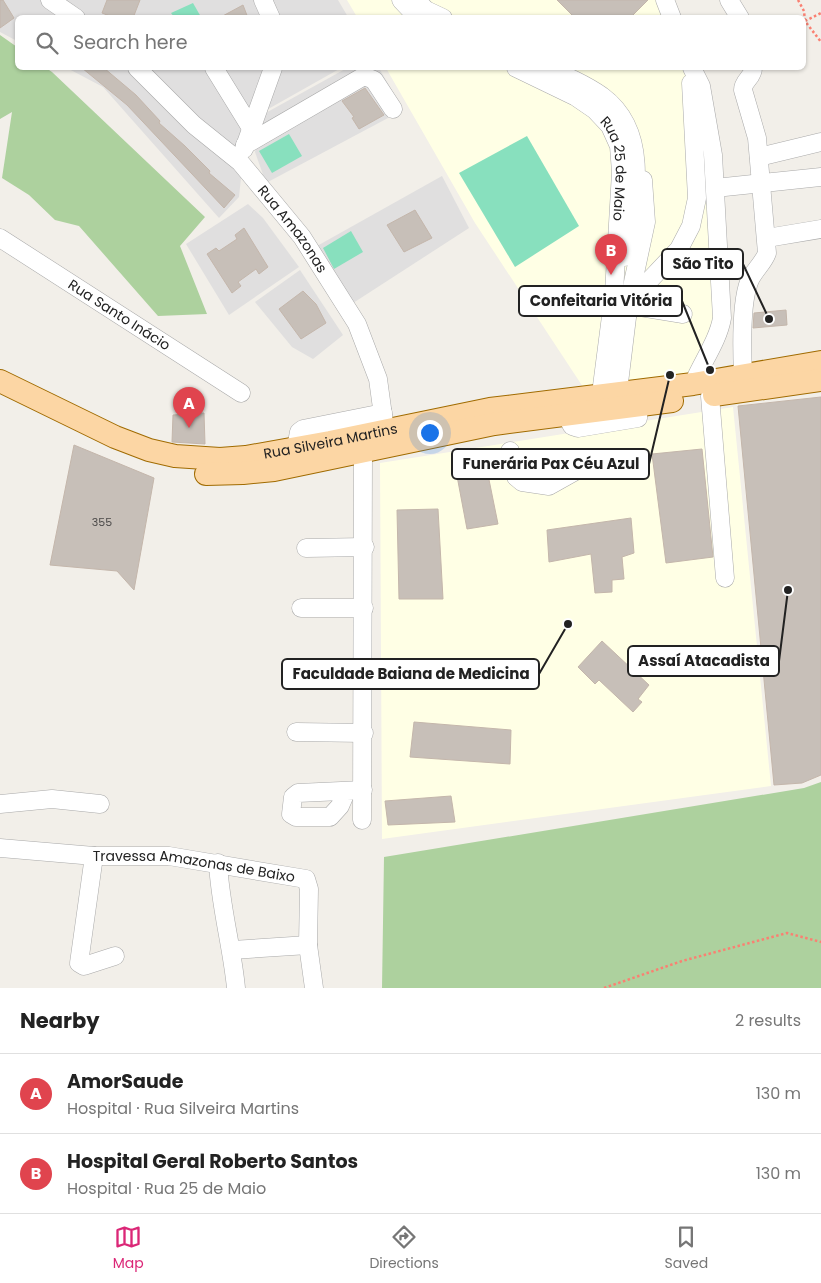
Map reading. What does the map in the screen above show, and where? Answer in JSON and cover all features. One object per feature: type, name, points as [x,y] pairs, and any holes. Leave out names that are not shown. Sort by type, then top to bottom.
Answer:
[{"type":"main road","name":"Rua Silveira Martins","points":[[0,398],[114,453],[177,471],[201,474],[243,473],[274,470],[494,424],[566,415],[609,399],[639,405],[701,390],[743,376],[821,362]]},
{"type":"main road","name":"Rua Silveira Martins","points":[[0,381],[115,437],[175,456],[220,459],[296,448],[384,422],[490,409],[821,380]]},
{"type":"street","points":[[50,0],[72,15]]},
{"type":"street","points":[[263,0],[270,15]]},
{"type":"street","points":[[401,0],[415,15]]},
{"type":"street","points":[[416,0],[426,10],[437,15]]},
{"type":"street","points":[[665,0],[671,15]]},
{"type":"street","points":[[729,0],[738,15]]},
{"type":"street","name":"Rua Amazonas","points":[[140,70],[194,125],[240,162],[302,237],[357,324],[378,379],[384,422]]},
{"type":"street","points":[[215,70],[248,136]]},
{"type":"street","points":[[240,162],[272,70]]},
{"type":"street","name":"Rua 25 de Maio","points":[[520,70],[586,103],[604,118],[616,137],[619,146],[621,172],[614,293],[624,316]]},
{"type":"street","points":[[551,70],[594,91],[611,103],[626,121],[631,132],[636,159],[643,178],[646,222],[624,316],[683,314]]},
{"type":"street","name":"Rua 25 de Maio","points":[[609,399],[624,316],[647,283],[670,260],[686,238],[695,212],[696,169],[690,70]]},
{"type":"street","points":[[691,70],[701,86],[708,121],[715,188],[722,318],[720,331],[702,360],[701,390],[725,578]]},
{"type":"street","points":[[743,376],[746,291],[752,276],[768,253],[754,122],[745,102],[743,90],[745,82],[752,75],[753,70]]},
{"type":"street","points":[[248,136],[364,76],[374,80],[393,109]]},
{"type":"street","points":[[758,158],[821,142]]},
{"type":"street","points":[[614,293],[622,269],[631,220],[636,159]]},
{"type":"street","points":[[715,188],[821,178]]},
{"type":"street","points":[[766,238],[821,229]]},
{"type":"street","name":"Rua Santo Inácio","points":[[0,238],[241,393]]},
{"type":"street","points":[[566,415],[572,426],[578,428],[638,418],[639,405]]},
{"type":"street","points":[[510,450],[516,477],[522,482],[549,486],[574,472]]},
{"type":"street","points":[[362,820],[354,791],[364,733],[364,452]]},
{"type":"street","points":[[306,548],[365,547]]},
{"type":"street","points":[[300,608],[364,608]]},
{"type":"street","points":[[302,672],[364,670]]},
{"type":"street","points":[[296,732],[364,733]]},
{"type":"street","points":[[0,804],[52,799],[100,804]]},
{"type":"street","name":"Travessa Amazonas de Baixo","points":[[0,848],[94,856],[169,856],[306,879],[310,889],[308,945],[314,988]]},
{"type":"street","points":[[94,856],[79,963],[84,966],[115,956]]},
{"type":"street","points":[[218,863],[219,889],[232,950],[236,988]]},
{"type":"street","points":[[232,950],[308,945]]},
{"type":"path","points":[[798,0],[804,15]]},
{"type":"path","points":[[806,21],[821,14]]},
{"type":"path","points":[[806,22],[821,42]]},
{"type":"path","points":[[604,988],[682,962],[787,933],[821,942]]},
{"type":"shaded area","points":[[0,0],[338,0],[347,15],[15,15],[15,40],[0,32]]},
{"type":"shaded area","points":[[347,0],[658,0],[666,15],[356,15]]},
{"type":"shaded area","points":[[71,70],[337,70],[247,121],[239,197],[219,218],[103,87]]},
{"type":"shaded area","points":[[343,70],[380,70],[403,110],[266,183],[255,152],[262,115]]},
{"type":"shaded area","points":[[387,70],[692,70],[702,91],[715,327],[687,377],[585,390],[475,223]]},
{"type":"shaded area","points":[[442,176],[469,228],[350,305],[317,246]]},
{"type":"shaded area","points":[[248,204],[263,218],[299,267],[229,315],[186,244]]},
{"type":"shaded area","points":[[300,270],[343,335],[313,359],[292,347],[255,302]]},
{"type":"shaded area","points":[[733,407],[771,786],[382,839],[380,463]]},
{"type":"green space","points":[[193,3],[200,15],[172,15],[171,13]]},
{"type":"green space","points":[[0,35],[15,46],[15,70],[49,70],[52,72],[205,217],[180,246],[207,314],[158,316],[79,226],[55,220],[29,195],[2,178],[12,112],[0,119]]},
{"type":"green space","points":[[289,134],[302,156],[272,173],[259,151]]},
{"type":"green space","points":[[527,136],[579,226],[515,267],[459,173]]},
{"type":"green space","points":[[351,231],[363,252],[334,269],[323,248]]},
{"type":"green space","points":[[821,782],[821,988],[382,988],[384,857],[804,788]]},
{"type":"building","points":[[0,0],[3,0],[14,18],[0,28]]},
{"type":"building","points":[[107,0],[140,0],[134,15],[107,15],[102,13]]},
{"type":"building","points":[[557,0],[648,0],[633,15],[572,15]]},
{"type":"building","points":[[243,5],[247,15],[225,15]]},
{"type":"building","points":[[84,70],[106,70],[136,95],[160,121],[159,123],[210,171],[209,173],[235,195],[224,208],[127,105]]},
{"type":"building","points":[[365,88],[384,115],[359,129],[352,118],[354,117],[342,101]]},
{"type":"building","points":[[415,210],[432,238],[404,252],[387,225]]},
{"type":"building","points":[[244,228],[268,267],[259,274],[256,269],[238,282],[241,286],[232,293],[207,254],[216,248],[219,251],[237,239],[235,235]]},
{"type":"building","points":[[303,291],[316,304],[326,323],[301,339],[279,309]]},
{"type":"building","points":[[786,310],[787,325],[753,328],[754,313]]},
{"type":"building","points":[[821,397],[821,775],[802,783],[774,785],[738,406]]},
{"type":"building","points":[[204,413],[205,444],[172,442],[173,415]]},
{"type":"building","points":[[74,445],[154,478],[134,590],[117,571],[50,565]]},
{"type":"building","points":[[702,449],[713,557],[666,563],[652,454]]},
{"type":"building","points":[[484,455],[498,524],[467,529],[454,460]]},
{"type":"building","points":[[438,509],[443,599],[399,599],[397,510]]},
{"type":"building","points":[[631,518],[634,553],[622,557],[624,579],[612,580],[612,592],[595,593],[591,554],[549,562],[547,530]]},
{"type":"building","points":[[602,641],[649,685],[638,699],[642,702],[633,712],[599,680],[595,684],[578,667]]},
{"type":"building","points":[[414,722],[511,730],[510,764],[410,757]]},
{"type":"building","points":[[451,796],[455,822],[388,825],[385,801]]},
{"type":"place","name":"Hospital Geral Roberto Santos","points":[[611,275]]},
{"type":"place","name":"São Tito","points":[[769,319]]},
{"type":"place","name":"Confeitaria Vitória","points":[[710,370]]},
{"type":"place","name":"Funerária Pax Céu Azul","points":[[670,375]]},
{"type":"place","name":"AmorSaude","points":[[189,428]]},
{"type":"place","name":"Assaí Atacadista","points":[[788,590]]},
{"type":"place","name":"Faculdade Baiana de Medicina","points":[[568,624]]}]
